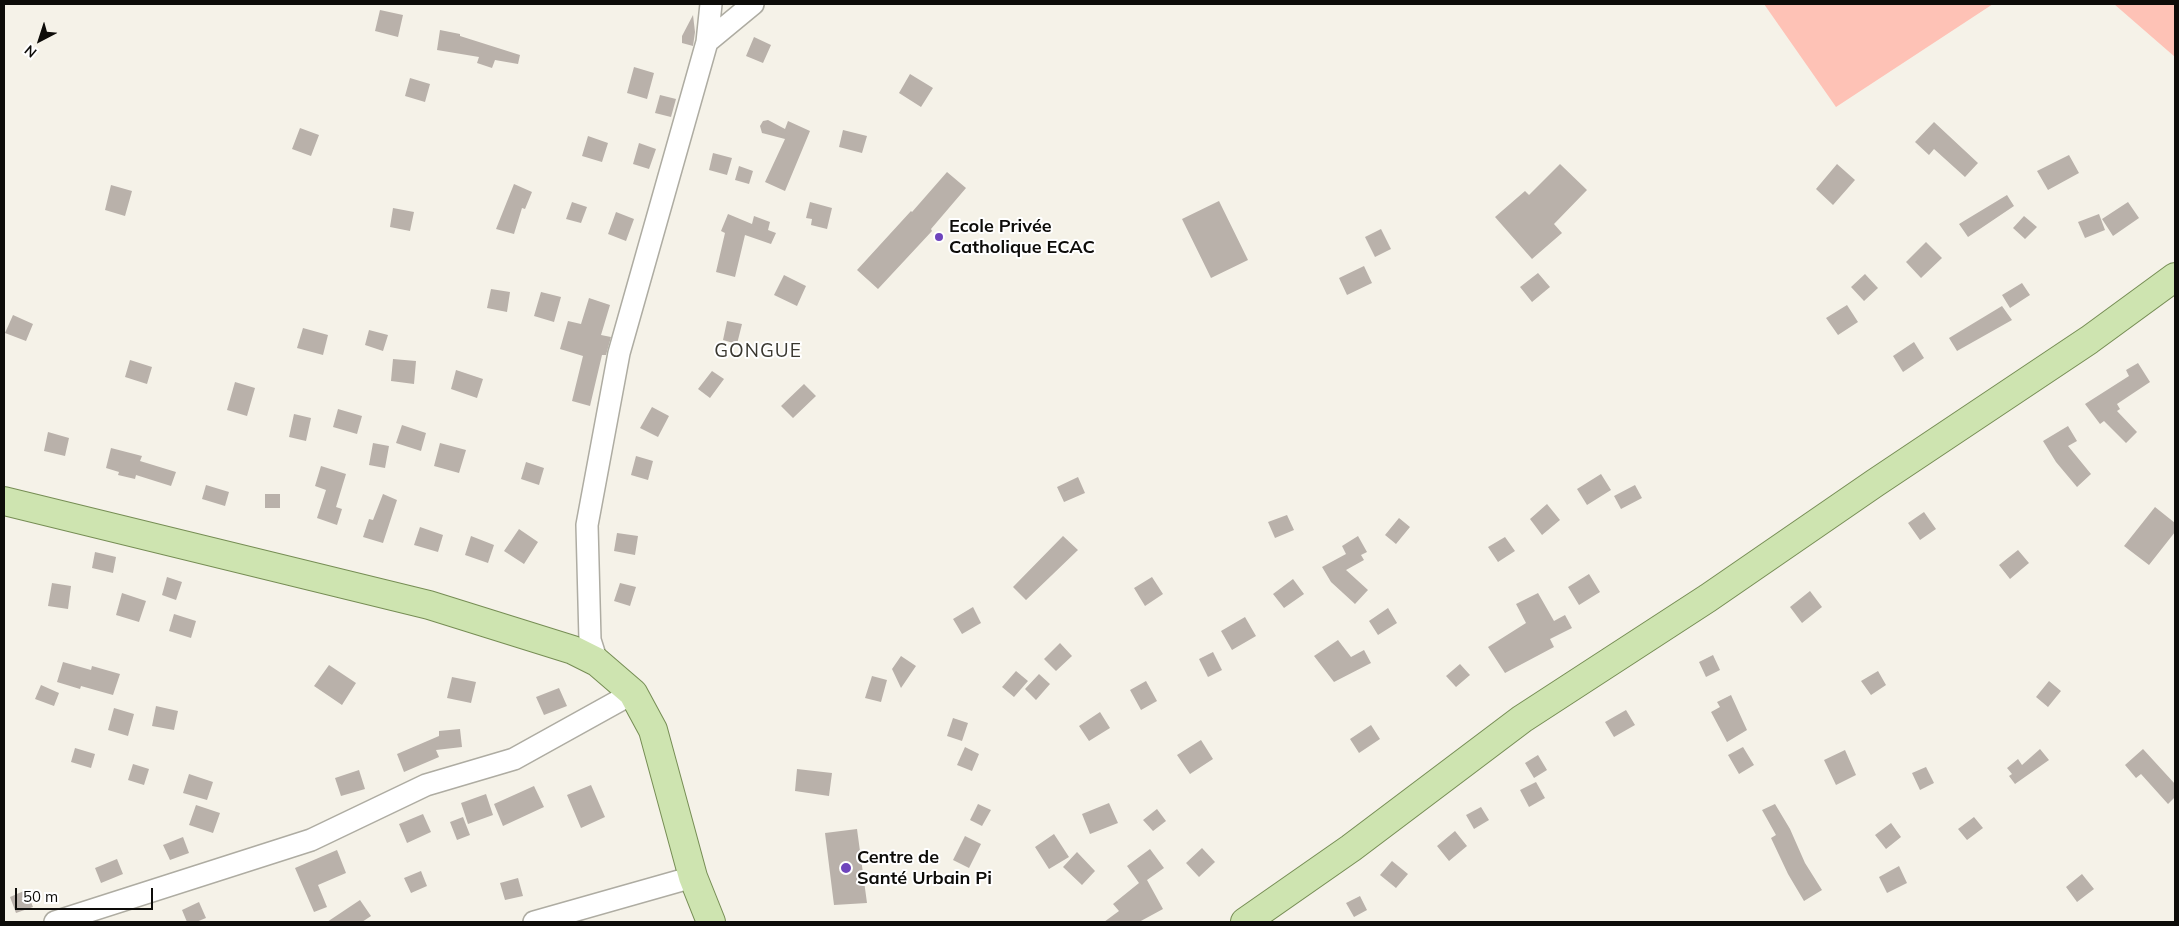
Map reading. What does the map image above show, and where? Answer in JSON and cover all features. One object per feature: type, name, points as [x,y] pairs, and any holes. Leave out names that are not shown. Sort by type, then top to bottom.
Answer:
[{"type":"main road","points":[[1245,922],[1351,848],[1522,719],[1716,592],[2089,340],[2175,277]]},
{"type":"main road","points":[[4,501],[429,605],[573,650],[597,662],[633,693],[653,730],[693,877],[711,922]]},
{"type":"street","points":[[597,662],[590,640],[587,526],[619,353],[707,42],[711,4]]},
{"type":"street","points":[[707,42],[753,4]]},
{"type":"street","points":[[56,922],[310,840],[426,785],[514,759],[633,693]]},
{"type":"street","points":[[534,922],[693,877]]},
{"type":"shaded area","points":[[1764,4],[1993,4],[1836,107]]},
{"type":"shaded area","points":[[2114,4],[2175,4],[2175,57]]},
{"type":"building","points":[[380,10],[403,15],[398,37],[375,31]]},
{"type":"building","points":[[693,15],[695,32],[693,46],[682,43],[682,36]]},
{"type":"building","points":[[440,30],[460,34],[460,36],[520,55],[518,64],[495,60],[492,68],[477,63],[479,57],[437,50]]},
{"type":"building","points":[[754,37],[771,45],[763,63],[746,56]]},
{"type":"building","points":[[634,67],[654,73],[647,99],[627,93]]},
{"type":"building","points":[[910,74],[933,88],[921,107],[899,93]]},
{"type":"building","points":[[410,78],[430,84],[425,102],[405,96]]},
{"type":"building","points":[[660,95],[676,99],[671,117],[655,113]]},
{"type":"building","points":[[768,120],[785,129],[788,121],[810,131],[785,191],[765,182],[785,139],[762,133],[760,126],[763,121]]},
{"type":"building","points":[[1934,122],[1978,163],[1965,177],[1934,149],[1929,155],[1915,142]]},
{"type":"building","points":[[300,128],[319,135],[311,156],[292,149]]},
{"type":"building","points":[[843,130],[867,136],[862,153],[839,147]]},
{"type":"building","points":[[588,136],[608,143],[602,162],[582,156]]},
{"type":"building","points":[[639,143],[656,149],[649,169],[633,164]]},
{"type":"building","points":[[713,153],[732,158],[727,175],[709,170]]},
{"type":"building","points":[[2069,155],[2079,173],[2048,190],[2037,171]]},
{"type":"building","points":[[1560,164],[1587,190],[1554,224],[1562,233],[1532,259],[1495,217],[1525,191],[1529,195]]},
{"type":"building","points":[[1837,164],[1855,180],[1833,205],[1816,189]]},
{"type":"building","points":[[739,166],[753,171],[749,184],[735,180]]},
{"type":"building","points":[[947,172],[966,188],[931,229],[932,231],[878,289],[857,270]]},
{"type":"building","points":[[514,184],[532,192],[525,209],[522,208],[514,234],[496,229]]},
{"type":"building","points":[[111,185],[132,191],[125,216],[105,210]]},
{"type":"building","points":[[2007,195],[2014,206],[1968,237],[1959,224]]},
{"type":"building","points":[[1219,201],[1248,260],[1211,278],[1182,219]]},
{"type":"building","points":[[572,202],[587,207],[581,223],[566,219]]},
{"type":"building","points":[[810,202],[832,208],[827,229],[811,225],[812,219],[806,218]]},
{"type":"building","points":[[2128,202],[2139,218],[2113,236],[2102,219]]},
{"type":"building","points":[[393,208],[414,212],[410,231],[390,227]]},
{"type":"building","points":[[616,212],[634,219],[626,241],[608,234]]},
{"type":"building","points":[[728,214],[752,224],[754,216],[770,222],[768,230],[776,233],[771,244],[745,235],[735,277],[716,272],[725,233],[721,231]]},
{"type":"building","points":[[2099,214],[2105,230],[2085,238],[2078,222]]},
{"type":"building","points":[[2024,216],[2037,227],[2025,239],[2013,228]]},
{"type":"building","points":[[1381,229],[1391,249],[1375,257],[1365,237]]},
{"type":"building","points":[[1926,242],[1942,258],[1921,278],[1906,262]]},
{"type":"building","points":[[1364,266],[1372,283],[1347,295],[1339,278]]},
{"type":"building","points":[[1538,273],[1550,287],[1532,302],[1520,287]]},
{"type":"building","points":[[1865,274],[1878,288],[1864,301],[1851,287]]},
{"type":"building","points":[[784,275],[806,286],[797,306],[774,295]]},
{"type":"building","points":[[2022,283],[2030,295],[2010,308],[2002,295]]},
{"type":"building","points":[[491,289],[510,292],[507,312],[487,308]]},
{"type":"building","points":[[541,292],[561,297],[554,322],[534,316]]},
{"type":"building","points":[[589,298],[610,305],[601,335],[611,337],[606,355],[602,355],[590,406],[572,401],[583,356],[560,349],[568,321],[581,324]]},
{"type":"building","points":[[1847,305],[1858,322],[1838,335],[1826,318]]},
{"type":"building","points":[[2002,306],[2012,320],[1957,351],[1949,338]]},
{"type":"building","points":[[13,315],[33,324],[26,341],[5,333]]},
{"type":"building","points":[[727,321],[742,324],[737,344],[723,340]]},
{"type":"building","points":[[303,328],[328,335],[323,355],[297,348]]},
{"type":"building","points":[[369,330],[388,335],[383,351],[365,345]]},
{"type":"building","points":[[1914,342],[1924,358],[1903,372],[1893,356]]},
{"type":"building","points":[[393,359],[416,361],[414,384],[391,381]]},
{"type":"building","points":[[130,360],[152,367],[147,384],[125,377]]},
{"type":"building","points":[[2138,363],[2150,382],[2117,404],[2120,409],[2117,411],[2137,432],[2126,443],[2104,421],[2100,424],[2085,404],[2129,376],[2126,370]]},
{"type":"building","points":[[456,370],[483,379],[477,398],[451,389]]},
{"type":"building","points":[[712,371],[724,379],[710,398],[698,389]]},
{"type":"building","points":[[235,382],[255,388],[247,416],[227,410]]},
{"type":"building","points":[[804,384],[816,396],[793,418],[781,406]]},
{"type":"building","points":[[652,407],[669,416],[658,437],[640,428]]},
{"type":"building","points":[[338,409],[362,416],[357,434],[333,427]]},
{"type":"building","points":[[294,414],[311,418],[306,441],[289,437]]},
{"type":"building","points":[[402,425],[426,433],[421,451],[396,443]]},
{"type":"building","points":[[2068,426],[2077,441],[2068,446],[2091,474],[2077,487],[2056,462],[2043,441]]},
{"type":"building","points":[[48,432],[69,438],[65,456],[44,451]]},
{"type":"building","points":[[373,443],[389,446],[385,468],[369,465]]},
{"type":"building","points":[[440,443],[466,450],[459,473],[434,466]]},
{"type":"building","points":[[111,448],[142,456],[140,461],[176,472],[171,486],[136,475],[135,479],[118,475],[119,472],[106,468]]},
{"type":"building","points":[[636,456],[653,461],[648,480],[631,475]]},
{"type":"building","points":[[526,462],[544,468],[539,485],[521,479]]},
{"type":"building","points":[[321,466],[346,474],[336,507],[342,509],[337,525],[317,518],[326,490],[315,486]]},
{"type":"building","points":[[1601,474],[1611,490],[1587,505],[1577,489]]},
{"type":"building","points":[[1078,477],[1085,493],[1064,502],[1057,487]]},
{"type":"building","points":[[206,485],[229,492],[225,506],[202,499]]},
{"type":"building","points":[[1635,485],[1642,498],[1621,509],[1614,496]]},
{"type":"building","points":[[265,494],[280,494],[280,508],[265,508]]},
{"type":"building","points":[[383,494],[397,500],[383,543],[363,537],[369,519],[373,520]]},
{"type":"building","points":[[1547,504],[1560,520],[1542,535],[1530,519]]},
{"type":"building","points":[[2155,507],[2175,523],[2175,532],[2149,565],[2124,546]]},
{"type":"building","points":[[1924,512],[1936,529],[1920,540],[1908,523]]},
{"type":"building","points":[[1287,515],[1294,530],[1275,538],[1268,522]]},
{"type":"building","points":[[1399,518],[1410,527],[1396,544],[1385,535]]},
{"type":"building","points":[[420,527],[443,535],[438,552],[414,545]]},
{"type":"building","points":[[519,529],[538,542],[524,564],[504,551]]},
{"type":"building","points":[[617,533],[638,536],[635,555],[614,551]]},
{"type":"building","points":[[471,536],[494,545],[488,563],[465,555]]},
{"type":"building","points":[[1063,536],[1078,550],[1026,600],[1013,587]]},
{"type":"building","points":[[1358,536],[1367,552],[1361,555],[1364,560],[1346,570],[1368,590],[1355,604],[1331,582],[1322,567],[1346,554],[1342,546]]},
{"type":"building","points":[[1505,537],[1515,551],[1498,562],[1488,547]]},
{"type":"building","points":[[2018,550],[2029,563],[2010,579],[1999,565]]},
{"type":"building","points":[[95,552],[116,557],[113,573],[92,568]]},
{"type":"building","points":[[1589,574],[1600,592],[1579,605],[1568,587]]},
{"type":"building","points":[[167,577],[182,582],[176,600],[162,595]]},
{"type":"building","points":[[1152,577],[1163,594],[1145,606],[1134,588]]},
{"type":"building","points":[[1293,579],[1304,594],[1284,608],[1273,594]]},
{"type":"building","points":[[52,583],[71,586],[68,609],[48,606]]},
{"type":"building","points":[[620,583],[636,587],[630,606],[614,601]]},
{"type":"building","points":[[1810,591],[1822,607],[1802,623],[1790,607]]},
{"type":"building","points":[[122,593],[146,601],[139,622],[116,615]]},
{"type":"building","points":[[1538,593],[1554,621],[1565,615],[1572,628],[1550,639],[1554,647],[1505,673],[1488,647],[1526,623],[1516,604]]},
{"type":"building","points":[[973,607],[981,623],[962,634],[953,619]]},
{"type":"building","points":[[1388,608],[1397,623],[1378,635],[1369,621]]},
{"type":"building","points":[[174,614],[196,621],[191,638],[169,631]]},
{"type":"building","points":[[1245,617],[1256,636],[1232,650],[1221,631]]},
{"type":"building","points":[[1338,640],[1351,657],[1364,650],[1371,663],[1334,682],[1314,656]]},
{"type":"building","points":[[1060,643],[1072,656],[1056,671],[1044,659]]},
{"type":"building","points":[[1213,652],[1222,670],[1208,677],[1199,659]]},
{"type":"building","points":[[1713,655],[1720,670],[1706,677],[1699,662]]},
{"type":"building","points":[[901,656],[916,666],[901,688],[892,669]]},
{"type":"building","points":[[63,662],[91,670],[92,666],[120,674],[113,695],[81,686],[80,689],[57,682]]},
{"type":"building","points":[[1460,664],[1470,675],[1456,687],[1446,676]]},
{"type":"building","points":[[329,665],[356,683],[342,705],[314,686]]},
{"type":"building","points":[[1016,671],[1028,681],[1014,697],[1002,687]]},
{"type":"building","points":[[1878,671],[1886,685],[1871,695],[1861,681]]},
{"type":"building","points":[[1039,674],[1050,684],[1036,700],[1025,689]]},
{"type":"building","points":[[872,676],[887,680],[881,702],[865,698]]},
{"type":"building","points":[[452,677],[476,682],[471,703],[447,698]]},
{"type":"building","points":[[1146,681],[1157,701],[1141,710],[1130,690]]},
{"type":"building","points":[[2049,681],[2061,691],[2048,707],[2036,697]]},
{"type":"building","points":[[41,685],[59,693],[54,706],[35,699]]},
{"type":"building","points":[[559,688],[567,706],[544,715],[536,697]]},
{"type":"building","points":[[1731,695],[1747,730],[1727,742],[1711,712],[1720,707],[1717,702]]},
{"type":"building","points":[[156,706],[178,711],[174,730],[152,726]]},
{"type":"building","points":[[114,708],[134,714],[128,736],[108,730]]},
{"type":"building","points":[[1626,710],[1635,725],[1614,737],[1605,722]]},
{"type":"building","points":[[1100,712],[1110,728],[1089,741],[1079,726]]},
{"type":"building","points":[[953,718],[968,723],[962,741],[947,736]]},
{"type":"building","points":[[1371,725],[1380,739],[1359,753],[1350,739]]},
{"type":"building","points":[[460,729],[462,747],[436,750],[439,757],[404,772],[397,754],[439,736],[439,731]]},
{"type":"building","points":[[1201,740],[1213,759],[1190,774],[1177,755]]},
{"type":"building","points":[[965,747],[979,754],[972,771],[957,765]]},
{"type":"building","points":[[1743,747],[1754,765],[1739,774],[1728,755]]},
{"type":"building","points":[[75,748],[95,754],[91,768],[71,762]]},
{"type":"building","points":[[2040,749],[2049,760],[2015,784],[2009,776],[2012,774],[2007,768],[2018,759],[2022,765]]},
{"type":"building","points":[[2143,749],[2175,784],[2175,797],[2168,804],[2141,774],[2136,778],[2125,765]]},
{"type":"building","points":[[1845,750],[1856,775],[1836,785],[1824,760]]},
{"type":"building","points":[[1538,755],[1547,770],[1534,778],[1525,763]]},
{"type":"building","points":[[133,764],[149,769],[144,785],[128,780]]},
{"type":"building","points":[[1926,767],[1934,783],[1920,790],[1912,773]]},
{"type":"building","points":[[797,769],[832,773],[829,796],[795,791]]},
{"type":"building","points":[[359,770],[365,789],[341,796],[335,778]]},
{"type":"building","points":[[189,774],[213,782],[207,800],[183,793]]},
{"type":"building","points":[[1536,782],[1545,798],[1529,807],[1520,790]]},
{"type":"building","points":[[591,785],[605,817],[581,828],[567,795]]},
{"type":"building","points":[[534,786],[544,807],[503,826],[494,804]]},
{"type":"building","points":[[486,794],[493,815],[468,824],[461,803]]},
{"type":"building","points":[[1109,803],[1118,823],[1090,834],[1082,814]]},
{"type":"building","points":[[978,804],[991,810],[982,826],[970,820]]},
{"type":"building","points":[[1775,804],[1790,829],[1805,863],[1822,890],[1804,901],[1788,874],[1771,838],[1776,835],[1762,810]]},
{"type":"building","points":[[196,805],[220,813],[213,833],[189,825]]},
{"type":"building","points":[[1481,807],[1489,820],[1474,829],[1466,815]]},
{"type":"building","points":[[1157,809],[1166,821],[1153,831],[1143,820]]},
{"type":"building","points":[[423,814],[431,832],[407,843],[399,824]]},
{"type":"building","points":[[463,817],[470,835],[457,840],[450,822]]},
{"type":"building","points":[[1974,817],[1983,828],[1967,840],[1958,829]]},
{"type":"building","points":[[1891,823],[1901,837],[1886,849],[1875,835]]},
{"type":"building","name":"Centre de Santé Urbain Pi","points":[[857,829],[867,903],[834,905],[825,833]]},
{"type":"building","points":[[1455,831],[1467,846],[1449,861],[1437,846]]},
{"type":"building","points":[[1054,834],[1069,857],[1049,869],[1035,847]]},
{"type":"building","points":[[965,836],[981,844],[969,868],[953,860]]},
{"type":"building","points":[[183,837],[189,853],[170,860],[163,845]]},
{"type":"building","points":[[1202,848],[1215,862],[1199,877],[1186,863]]},
{"type":"building","points":[[1150,849],[1164,868],[1147,880],[1163,909],[1139,922],[1104,922],[1119,911],[1113,904],[1139,883],[1127,866]]},
{"type":"building","points":[[337,850],[346,873],[318,885],[327,907],[314,912],[295,868]]},
{"type":"building","points":[[1077,852],[1095,871],[1082,885],[1063,867]]},
{"type":"building","points":[[117,859],[123,874],[101,883],[95,868]]},
{"type":"building","points":[[1392,861],[1408,874],[1396,888],[1380,875]]},
{"type":"building","points":[[1899,866],[1907,883],[1887,893],[1879,877]]},
{"type":"building","points":[[421,871],[427,886],[411,893],[404,878]]},
{"type":"building","points":[[2082,874],[2094,889],[2077,902],[2066,887]]},
{"type":"building","points":[[518,878],[523,896],[505,900],[500,883]]},
{"type":"building","points":[[26,890],[33,907],[16,913],[10,897]]},
{"type":"building","points":[[1360,896],[1367,910],[1354,917],[1346,903]]},
{"type":"building","points":[[360,900],[371,916],[362,922],[327,922]]},
{"type":"building","points":[[199,902],[206,918],[196,922],[187,922],[182,910]]},
{"type":"place","name":"Ecole Privée Catholique ECAC","points":[[939,237]]},
{"type":"place","name":"Centre de Santé Urbain Pi","points":[[846,868]]},
{"type":"district","name":"GONGUE","points":[[758,351]]}]
